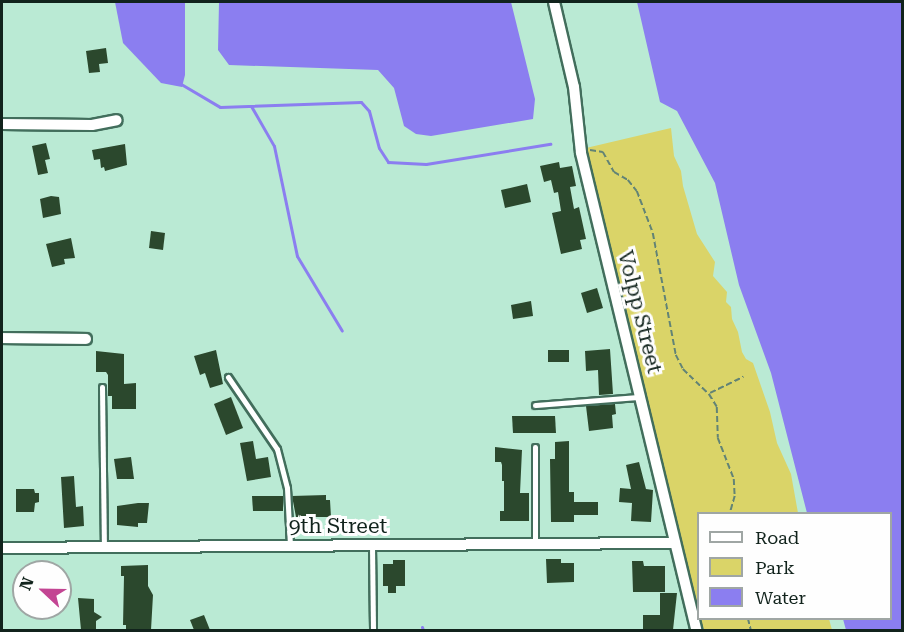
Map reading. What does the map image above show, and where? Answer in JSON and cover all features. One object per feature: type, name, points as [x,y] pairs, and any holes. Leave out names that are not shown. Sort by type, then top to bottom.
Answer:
[{"type":"street","name":"Volpp Street","points":[[554,2],[574,87],[581,153],[696,630]]},
{"type":"street","points":[[2,124],[92,125],[117,120]]},
{"type":"street","points":[[2,338],[86,339]]},
{"type":"street","name":"9th Street","points":[[2,548],[675,543]]},
{"type":"lane","points":[[228,377],[277,449],[287,488],[290,546]]},
{"type":"lane","points":[[102,387],[104,548]]},
{"type":"lane","points":[[535,405],[641,397]]},
{"type":"lane","points":[[535,447],[536,544]]},
{"type":"lane","points":[[372,546],[373,630]]},
{"type":"path","points":[[581,153],[591,150],[603,152],[614,172],[628,180],[637,191],[653,233],[676,356],[683,369],[709,394],[717,407],[718,438],[734,479],[735,496],[730,512]]},
{"type":"path","points":[[709,394],[743,377]]},
{"type":"green space","points":[[671,128],[674,156],[681,171],[697,234],[715,262],[713,276],[727,292],[726,302],[731,307],[732,319],[738,332],[742,352],[746,359],[753,363],[770,412],[777,443],[791,474],[798,512],[697,512],[697,607],[685,557],[675,537],[666,480],[586,148]]},
{"type":"green space","points":[[700,620],[829,620],[832,630],[704,630]]},
{"type":"water","points":[[115,2],[185,2],[185,75],[182,87],[161,83],[123,43]]},
{"type":"water","points":[[219,2],[511,2],[535,99],[533,119],[431,136],[416,134],[404,126],[394,88],[378,70],[229,65],[218,50]]},
{"type":"water","points":[[637,2],[902,2],[902,630],[846,630],[843,620],[892,620],[892,512],[807,512],[771,373],[739,285],[715,183],[677,111],[660,102]]},
{"type":"building","points":[[106,48],[108,63],[99,64],[100,72],[89,73],[86,51]]},
{"type":"building","points":[[46,143],[50,159],[45,160],[48,173],[38,175],[32,146]]},
{"type":"building","points":[[125,144],[127,165],[105,171],[104,167],[101,168],[100,159],[94,160],[92,150]]},
{"type":"building","points":[[559,162],[560,168],[572,166],[576,186],[570,187],[574,209],[579,207],[586,239],[580,240],[582,249],[561,254],[552,213],[561,211],[558,192],[554,193],[551,180],[544,182],[540,166]]},
{"type":"building","points":[[527,184],[531,202],[505,208],[501,190]]},
{"type":"building","points":[[51,196],[59,197],[61,214],[43,218],[40,199]]},
{"type":"building","points":[[151,231],[165,233],[163,250],[149,248]]},
{"type":"building","points":[[71,238],[75,258],[64,259],[65,264],[52,267],[46,244]]},
{"type":"building","points":[[597,288],[603,308],[587,313],[581,293]]},
{"type":"building","points":[[531,301],[533,316],[513,319],[511,305]]},
{"type":"building","points":[[610,349],[613,394],[599,395],[598,370],[586,371],[585,351]]},
{"type":"building","points":[[216,350],[223,384],[210,388],[205,373],[200,375],[194,356]]},
{"type":"building","points":[[548,350],[569,350],[569,362],[548,362]]},
{"type":"building","points":[[96,351],[124,354],[124,384],[136,383],[136,409],[112,409],[112,396],[108,396],[108,375],[106,372],[96,372]]},
{"type":"building","points":[[231,397],[243,428],[226,435],[214,404]]},
{"type":"building","points":[[615,404],[616,414],[612,415],[613,428],[589,431],[586,406]]},
{"type":"building","points":[[512,416],[555,416],[556,433],[513,433]]},
{"type":"building","points":[[253,441],[256,459],[268,457],[271,477],[247,481],[240,443]]},
{"type":"building","points":[[569,441],[569,492],[574,492],[574,502],[598,502],[598,515],[574,515],[574,522],[551,522],[550,459],[555,459],[555,442]]},
{"type":"building","points":[[495,447],[522,450],[520,493],[529,493],[529,521],[500,521],[500,511],[504,511],[504,481],[502,481],[501,462],[495,462]]},
{"type":"building","points":[[131,457],[134,479],[117,479],[114,459]]},
{"type":"building","points":[[639,462],[646,489],[653,490],[651,522],[631,521],[632,503],[619,502],[620,488],[631,489],[626,465]]},
{"type":"building","points":[[74,476],[76,507],[83,506],[84,526],[64,528],[61,477]]},
{"type":"building","points":[[16,489],[34,489],[35,493],[39,493],[39,502],[35,503],[34,512],[16,512]]},
{"type":"building","points":[[326,495],[326,500],[330,500],[331,517],[296,517],[292,496]]},
{"type":"building","points":[[252,496],[283,496],[283,511],[253,511]]},
{"type":"building","points":[[149,503],[147,523],[138,523],[138,527],[117,525],[117,506]]},
{"type":"building","points":[[546,559],[561,559],[561,563],[574,563],[574,582],[547,583]]},
{"type":"building","points":[[393,560],[405,560],[405,586],[396,586],[396,593],[388,593],[388,586],[383,586],[383,564],[393,564]]},
{"type":"building","points":[[632,561],[643,561],[644,566],[665,566],[665,592],[633,592]]},
{"type":"building","points":[[148,565],[148,586],[153,595],[151,630],[126,630],[126,625],[123,625],[124,576],[121,576],[121,566]]},
{"type":"building","points":[[660,593],[677,593],[673,630],[643,630],[643,615],[660,615]]},
{"type":"building","points":[[78,598],[94,599],[94,612],[102,617],[96,621],[96,630],[81,630]]},
{"type":"building","points":[[204,615],[210,630],[194,630],[190,620]]},
{"type":"waterway","points":[[181,84],[220,107],[361,102],[369,111],[379,148],[388,162],[426,164],[550,144]]},
{"type":"waterway","points":[[251,106],[274,146],[297,256],[342,331]]}]
